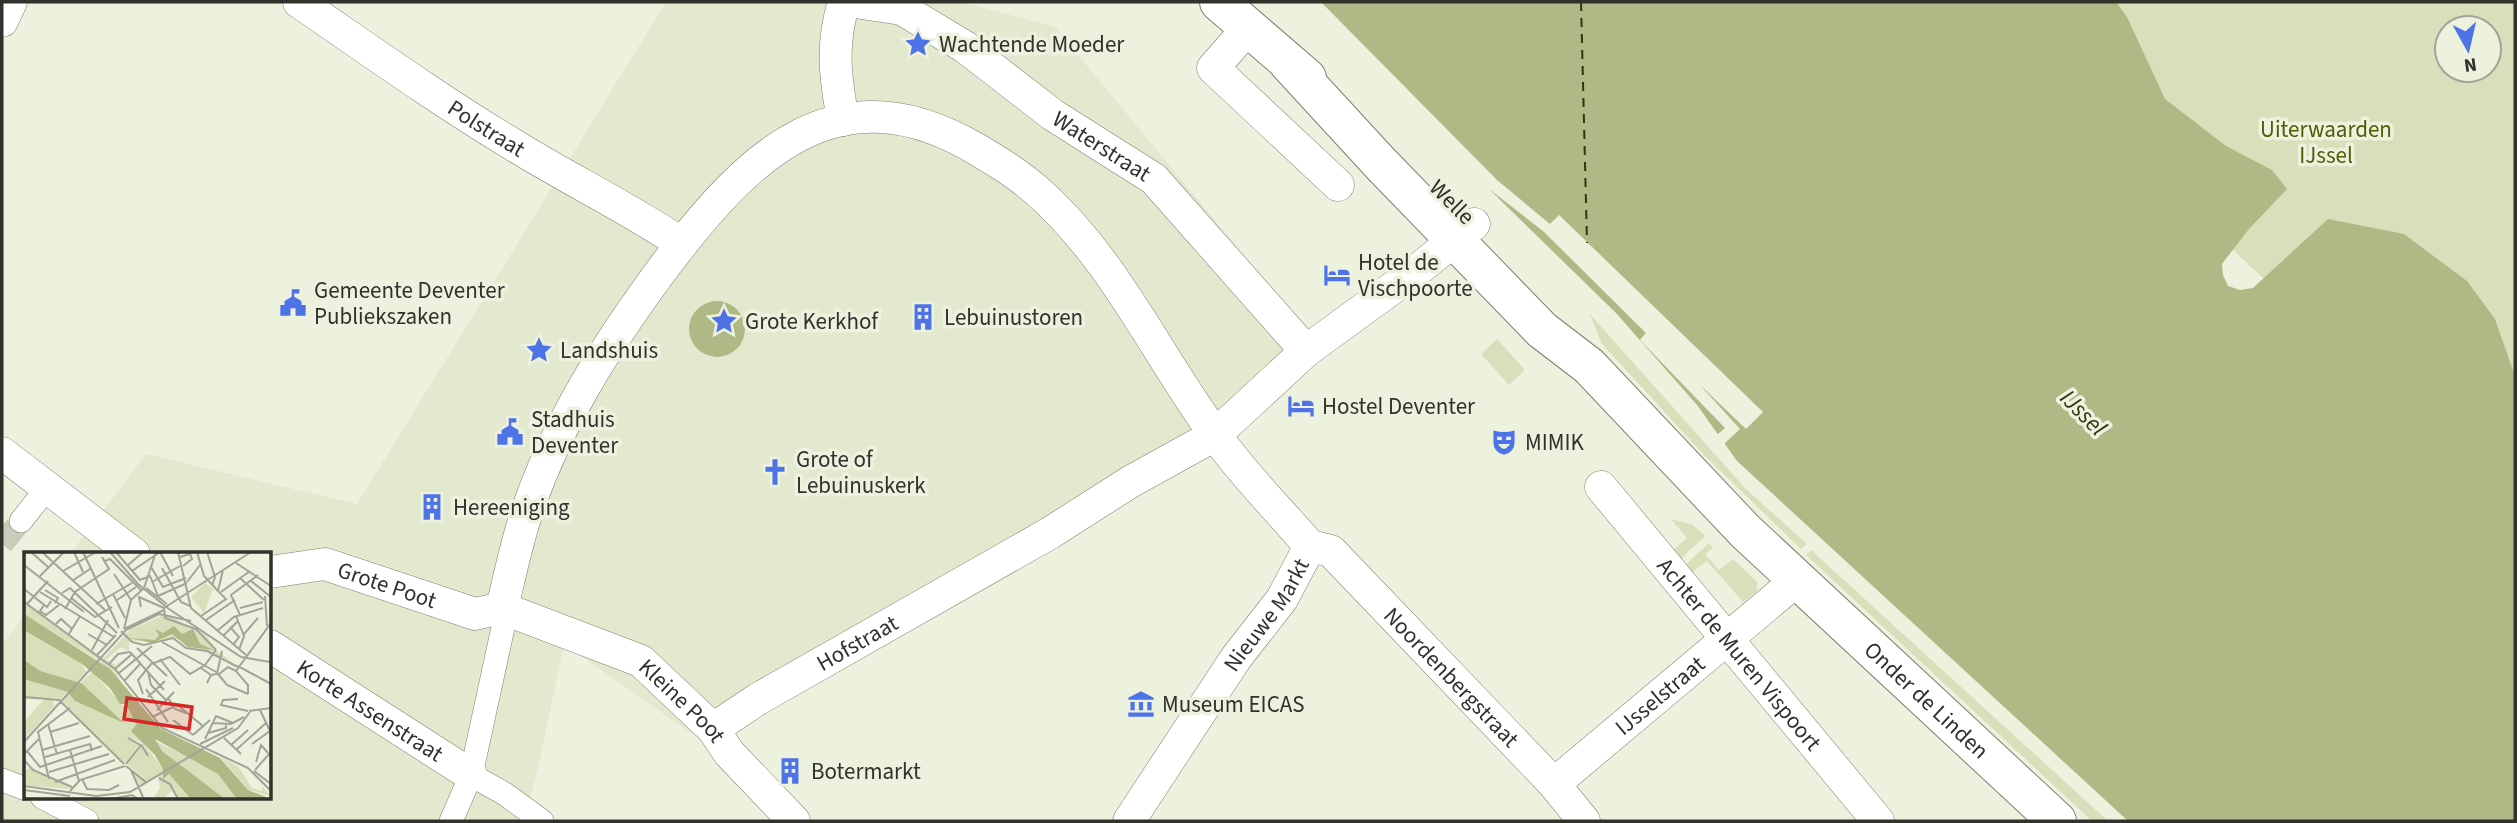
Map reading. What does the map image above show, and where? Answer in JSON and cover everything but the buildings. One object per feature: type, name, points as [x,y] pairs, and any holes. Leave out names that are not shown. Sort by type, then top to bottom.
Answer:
[{"type":"street","points":[[2,21],[11,2]]},
{"type":"street","name":"Polstraat","points":[[299,2],[432,95],[515,146],[651,223],[682,244]]},
{"type":"street","points":[[843,120],[836,81],[835,52],[836,27],[845,2]]},
{"type":"street","name":"Waterstraat","points":[[855,2],[902,9],[965,47],[1053,115],[1154,179],[1306,351]]},
{"type":"street","name":"Welle","points":[[1219,2],[1288,63],[1465,232],[1542,330],[1590,366],[1698,483],[1797,580]]},
{"type":"street","points":[[1249,27],[1213,68],[1338,185]]},
{"type":"street","points":[[451,821],[471,775],[504,623],[502,608],[524,521],[553,447],[581,391],[611,341],[682,244],[734,183],[768,154],[808,130],[843,120],[887,117],[933,127],[961,139],[1034,187],[1072,226],[1109,271],[1215,435],[1306,351],[1465,232]]},
{"type":"street","name":"Nieuwe Markt","points":[[1129,821],[1236,658],[1282,599],[1310,546],[1215,435]]},
{"type":"street","name":"Hofstraat","points":[[713,729],[758,699],[1215,435]]},
{"type":"street","points":[[2,453],[131,552]]},
{"type":"street","name":"Achter de Muren Vispoort","points":[[1601,487],[1878,821]]},
{"type":"street","points":[[21,521],[47,488]]},
{"type":"street","name":"Noordenbergstraat","points":[[1310,546],[1331,551],[1554,784],[1584,821]]},
{"type":"street","name":"Grote Poot","points":[[271,572],[325,564],[475,614],[502,608]]},
{"type":"street","name":"IJsselstraat","points":[[1554,784],[1797,580]]},
{"type":"street","name":"Onder de Linden","points":[[1797,580],[2057,821]]},
{"type":"street","name":"Kleine Poot","points":[[502,608],[641,661],[713,729],[729,752],[794,821]]},
{"type":"street","name":"Korte Assenstraat","points":[[271,647],[471,775]]},
{"type":"street","points":[[471,775],[505,793],[541,821]]},
{"type":"street","points":[[44,798],[87,821]]},
{"type":"shaded area","points":[[666,2],[962,2],[1055,27],[1325,353],[706,744],[564,644],[524,821],[2,821],[2,645],[24,616],[24,798],[271,798],[271,552],[72,552],[146,454],[357,504]]},
{"type":"green space","name":"Uiterwaarden IJssel","points":[[1969,2],[2515,2],[2515,515]]},
{"type":"green space","points":[[1589,313],[1746,489],[1807,544],[1801,549],[1705,456],[1602,344]]},
{"type":"green space","points":[[1497,339],[1525,370],[1509,385],[1481,354]]},
{"type":"green space","points":[[1671,519],[1693,525],[1705,536],[1676,563],[1669,554],[1687,538]]},
{"type":"green space","points":[[1709,543],[1713,548],[1705,554],[1719,570],[1733,559],[1757,582],[1757,591],[1743,602],[1707,561],[1689,575],[1682,568]]},
{"type":"green space","points":[[1811,550],[2108,821],[2092,821],[1806,555]]},
{"type":"water","name":"IJssel","points":[[1321,2],[2116,2],[2127,17],[2165,99],[2226,146],[2272,170],[2287,189],[2249,229],[2222,264],[2228,286],[2240,290],[2253,288],[2328,219],[2404,234],[2467,281],[2495,319],[2515,376],[2515,821],[2128,821],[1737,461],[1697,405],[1616,313],[1490,190],[1497,180]]},
{"type":"water","points":[[711,301],[723,301],[737,309],[745,323],[743,340],[737,349],[723,357],[711,357],[694,345],[689,335],[689,323],[701,306]]},
{"type":"pier","points":[[1497,180],[1550,224],[1559,215],[1763,412],[1746,429],[1699,384],[1740,429],[1724,444],[1717,435],[1725,428],[1640,340],[1646,333],[1543,231],[1489,189]]},
{"type":"ferry route","points":[[1581,2],[1587,243]]},
{"type":"tunnel","points":[[2,544],[21,521]]},
{"type":"place","name":"Wachtende Moeder","points":[[918,44]]},
{"type":"place","name":"Hotel de Vischpoorte","points":[[1337,275]]},
{"type":"place","name":"Gemeente Deventer Publiekszaken","points":[[293,303]]},
{"type":"place","name":"Lebuinustoren","points":[[923,317]]},
{"type":"place","name":"Grote Kerkhof","points":[[724,321]]},
{"type":"place","name":"Landshuis","points":[[539,350]]},
{"type":"place","name":"Hostel Deventer","points":[[1301,406]]},
{"type":"place","name":"Stadhuis Deventer","points":[[510,432]]},
{"type":"place","name":"MIMIK","points":[[1504,442]]},
{"type":"place","name":"Grote of Lebuinuskerk","points":[[775,472]]},
{"type":"place","name":"Hereeniging","points":[[432,507]]},
{"type":"place","name":"Museum EICAS","points":[[1141,704]]},
{"type":"place","name":"Botermarkt","points":[[790,771]]}]
